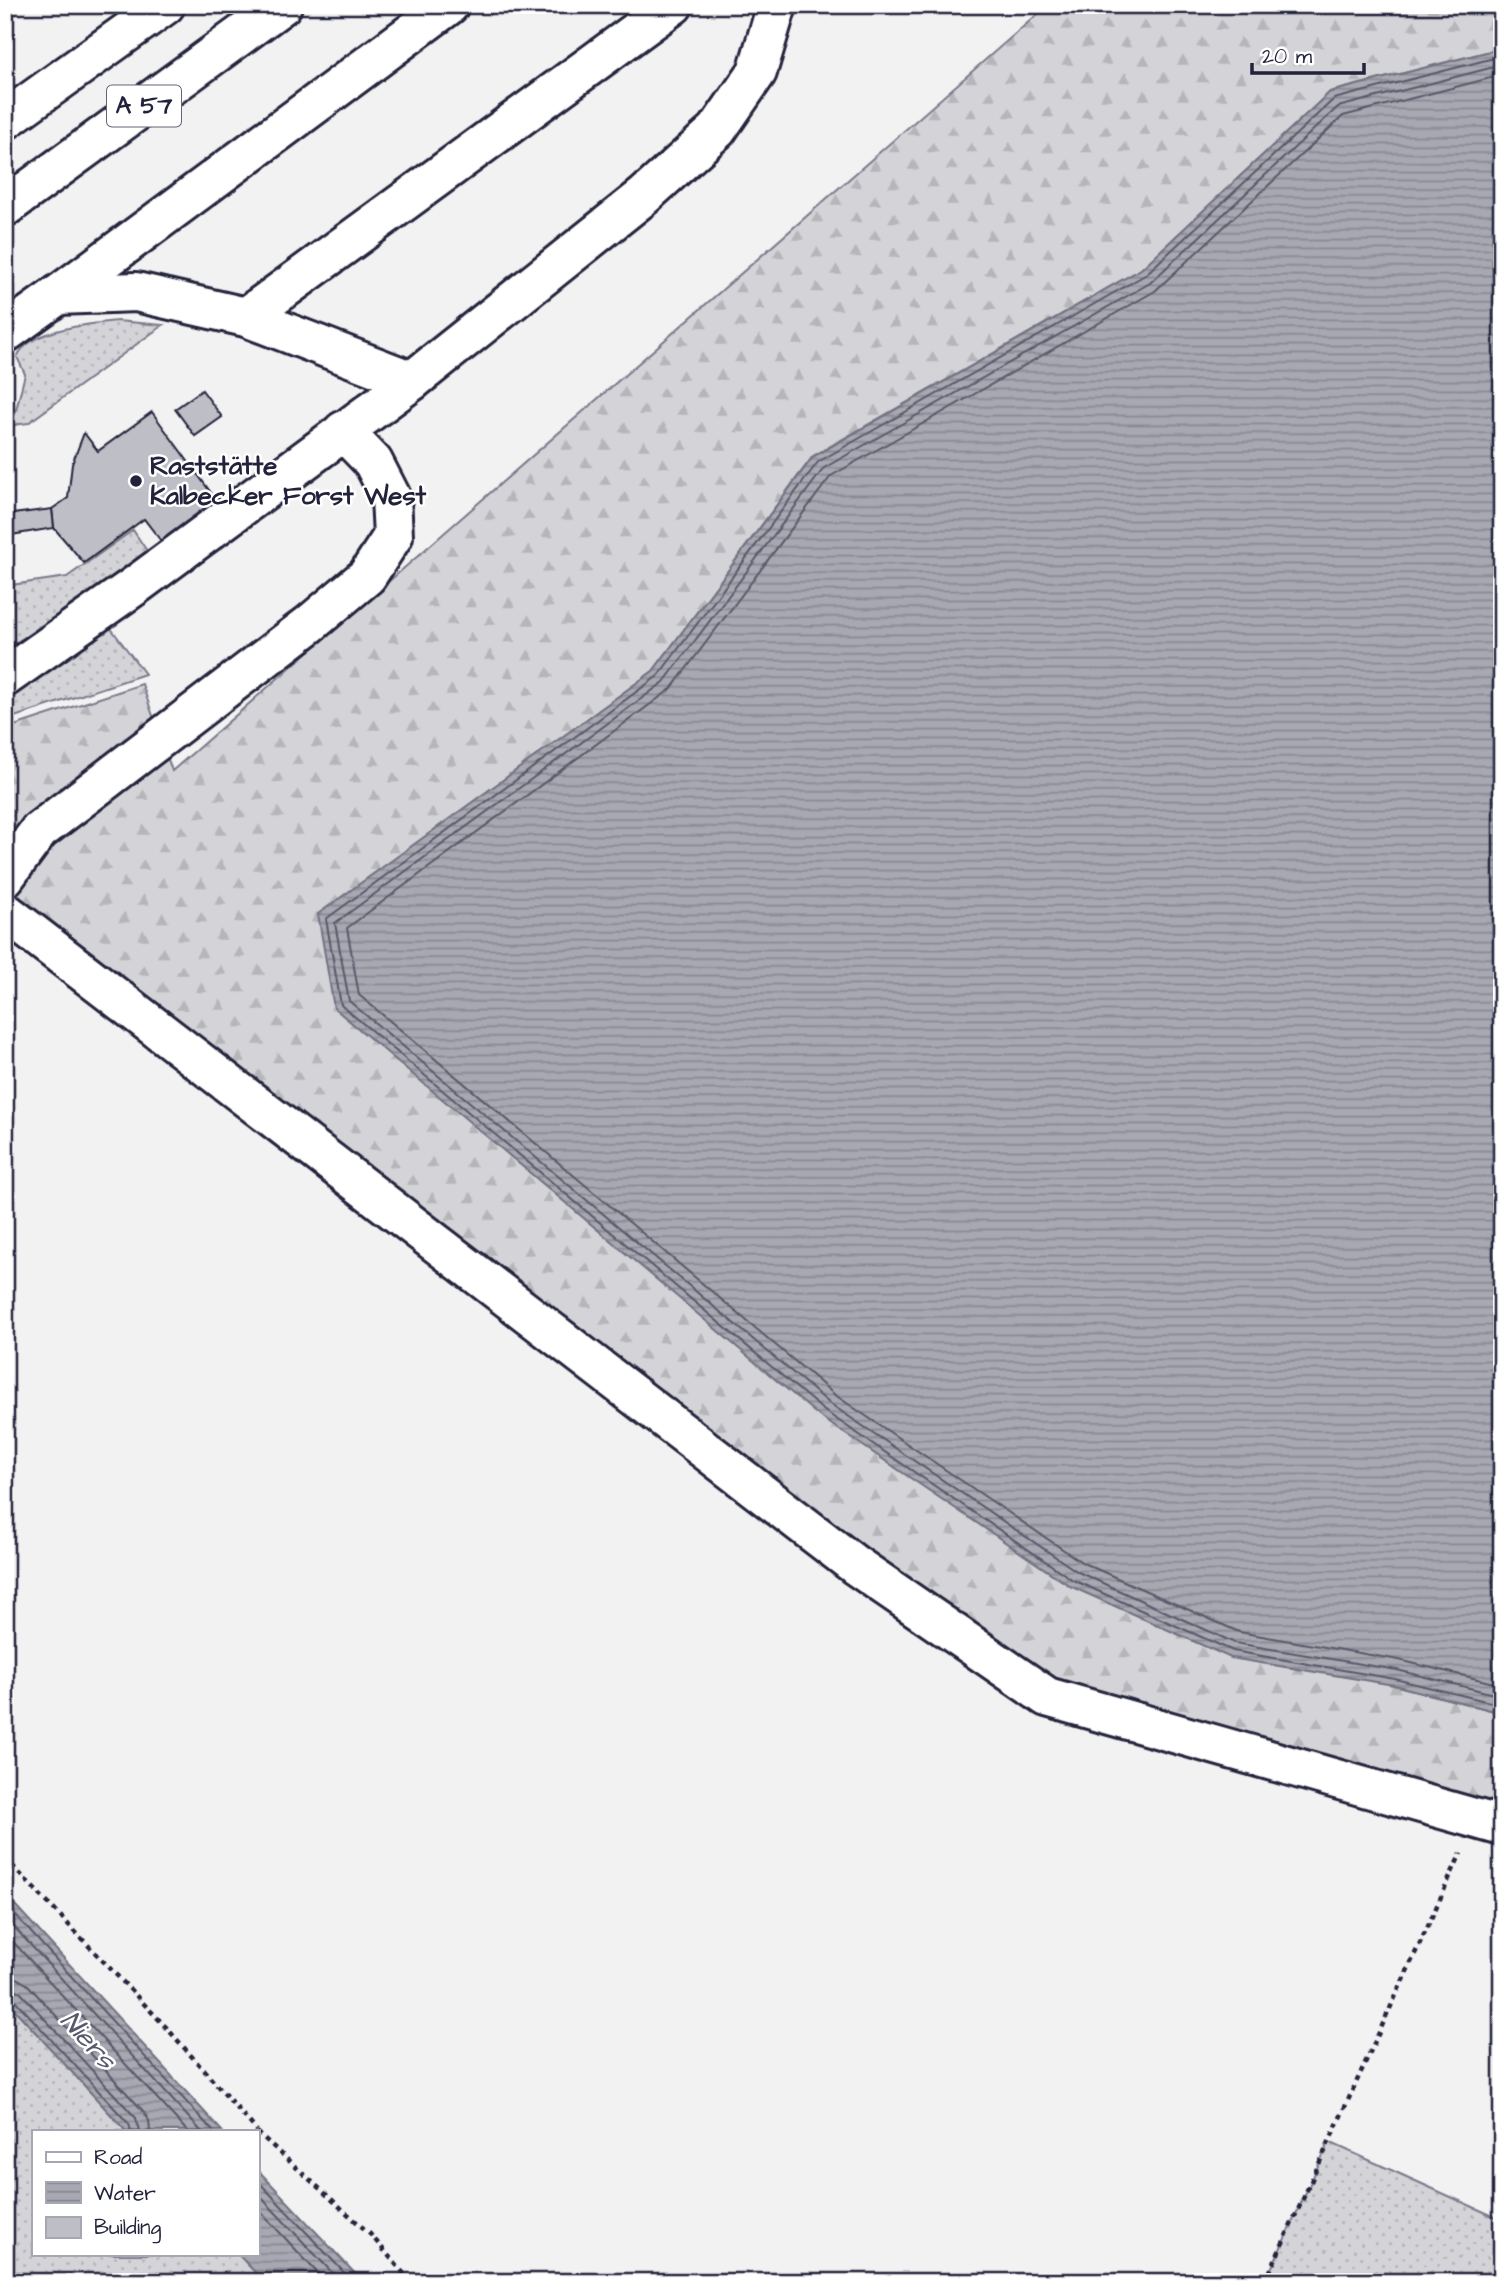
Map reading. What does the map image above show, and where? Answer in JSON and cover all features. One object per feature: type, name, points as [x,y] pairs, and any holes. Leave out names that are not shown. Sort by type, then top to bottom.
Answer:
[{"type":"main road","name":"A 57","points":[[5,121],[165,5]]},
{"type":"main road","name":"A 57","points":[[5,207],[282,5]]},
{"type":"main road","points":[[5,333],[449,5]]},
{"type":"main road","points":[[246,317],[673,5]]},
{"type":"main road","points":[[5,677],[146,578],[412,381],[644,196],[717,130],[757,72],[777,5]]},
{"type":"main road","points":[[58,295],[136,292],[246,317],[412,381]]},
{"type":"main road","points":[[5,877],[39,831],[310,624],[367,576],[393,536],[391,497],[373,462],[343,431]]},
{"type":"main road","points":[[5,912],[855,1565],[1047,1697],[1489,1824]]},
{"type":"path","points":[[1265,2282],[1489,1824]]},
{"type":"path","points":[[5,1858],[166,2027],[255,2130]]},
{"type":"path","points":[[259,2134],[370,2234],[411,2282]]},
{"type":"green space","points":[[1048,5],[1502,5],[1502,48],[1330,92],[1141,269],[813,456],[653,671],[318,915],[1394,1685],[1502,1713],[1502,1814],[1049,1700],[5,912],[5,729],[142,684],[172,771]]},
{"type":"green space","points":[[117,321],[163,325],[28,423],[5,426],[5,419],[15,414],[25,374],[17,357],[24,348],[47,334]]},
{"type":"green space","points":[[133,530],[147,551],[48,623],[5,649],[5,589],[11,585],[67,577]]},
{"type":"green space","points":[[110,627],[145,674],[5,720],[5,691]]},
{"type":"green space","points":[[5,1999],[125,2130],[32,2130],[32,2256],[240,2256],[264,2282],[5,2282]]},
{"type":"green space","points":[[1329,2142],[1502,2220],[1502,2282],[1265,2282]]},
{"type":"water","points":[[1502,48],[1502,1713],[1394,1685],[1231,1658],[1070,1586],[819,1416],[334,1008],[318,914],[653,671],[813,457],[1141,269],[1330,92]]},
{"type":"water","name":"Niers","points":[[5,1894],[221,2130],[125,2130],[5,1999]]},
{"type":"water","points":[[259,2171],[363,2282],[264,2282],[240,2256],[259,2256]]},
{"type":"building","points":[[202,390],[222,417],[195,436],[175,409]]},
{"type":"building","name":"Raststätte Kalbecker Forst West","points":[[152,412],[217,501],[161,541],[144,519],[84,563],[54,528],[52,509],[68,498],[72,464],[84,433],[98,451]]},
{"type":"building","points":[[52,509],[54,528],[5,536],[5,515]]},
{"type":"place","name":"Raststätte Kalbecker Forst West","points":[[136,481]]}]
